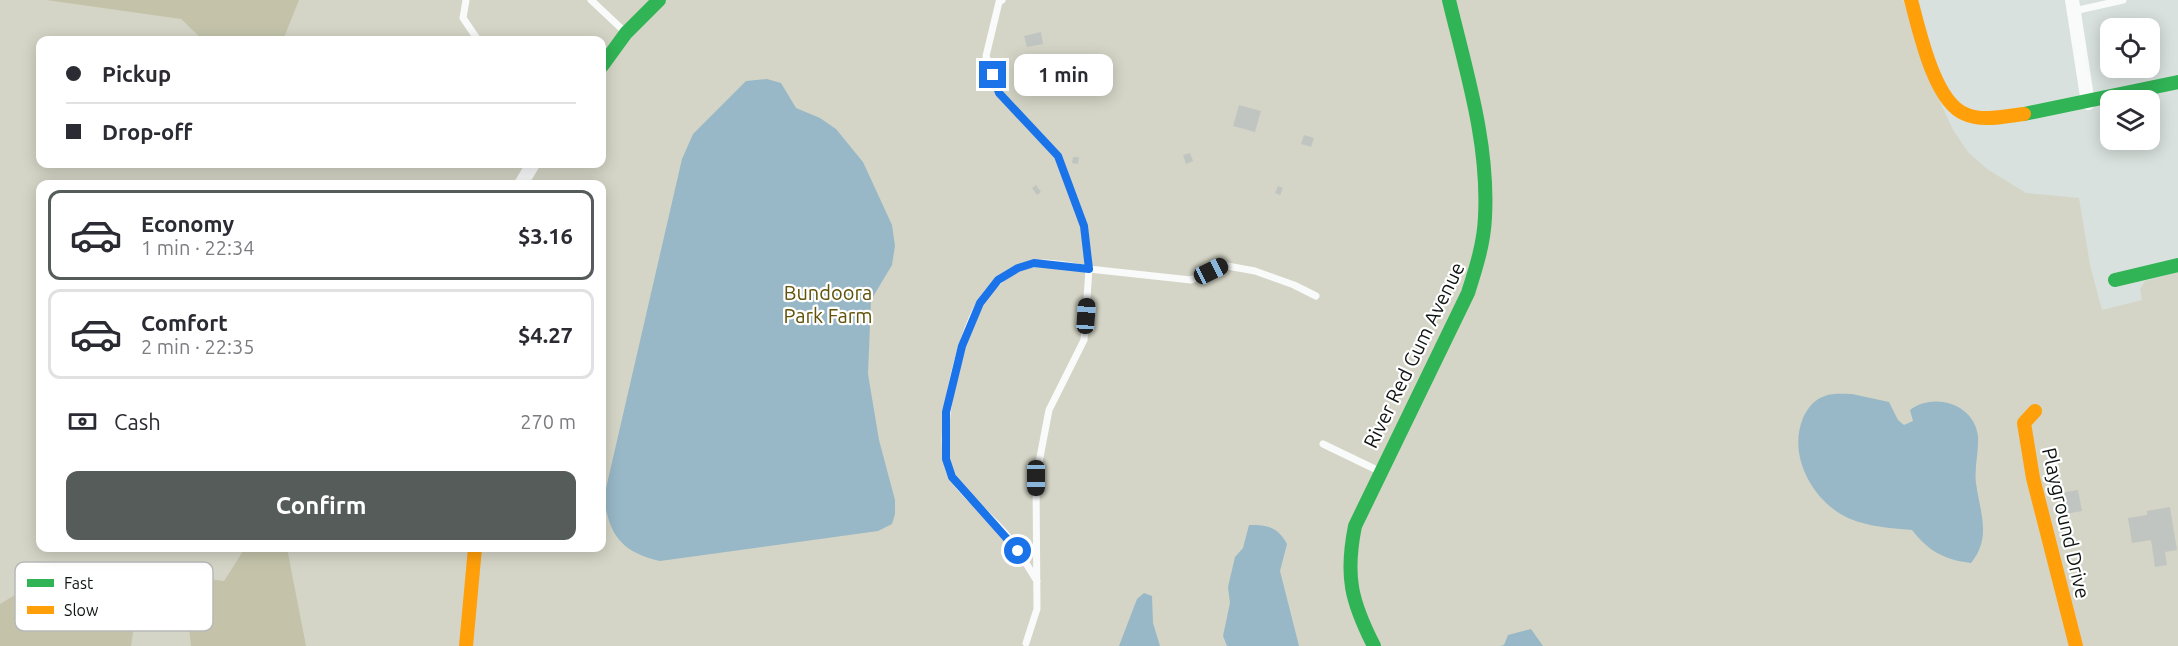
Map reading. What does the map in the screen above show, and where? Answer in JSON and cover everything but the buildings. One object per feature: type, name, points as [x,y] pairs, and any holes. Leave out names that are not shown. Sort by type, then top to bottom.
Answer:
[{"type":"street","points":[[606,60],[626,33],[659,0]]},
{"type":"street","name":"River Red Gum Avenue","points":[[1374,646],[1355,611],[1348,584],[1348,555],[1354,526],[1468,293],[1480,262],[1488,207],[1485,159],[1449,0]]},
{"type":"street","points":[[1911,0],[1920,33],[1945,97],[1965,115],[1989,118],[2088,103],[2178,82]]},
{"type":"street","points":[[2073,6],[2088,103]]},
{"type":"street","points":[[2115,280],[2178,266]]},
{"type":"street","name":"Playground Drive","points":[[2034,411],[2024,423],[2032,478],[2076,646]]},
{"type":"street","points":[[466,646],[475,552]]},
{"type":"lane","points":[[466,0],[463,18],[475,36]]},
{"type":"lane","points":[[591,0],[626,33]]},
{"type":"lane","points":[[1002,0],[986,56],[999,93],[1058,156],[1084,226],[1089,269],[1084,340],[1049,410],[1036,478],[1037,609],[1026,643]]},
{"type":"lane","points":[[2073,6],[2123,0]]},
{"type":"lane","points":[[1037,582],[1005,533],[952,477],[946,459],[946,412],[962,346],[980,303],[998,280],[1018,268],[1034,263],[1191,280],[1222,266],[1255,271],[1294,285],[1316,296]]},
{"type":"lane","points":[[1323,444],[1379,471]]},
{"type":"green space","name":"Bundoora Park Farm","points":[[0,0],[1903,0],[1937,95],[1953,130],[1968,152],[1987,169],[2026,193],[2079,198],[2090,265],[2102,310],[2142,300],[2140,289],[2145,281],[2178,272],[2178,646],[0,646]]},
{"type":"green space","points":[[46,0],[299,0],[285,36],[199,36],[181,19]]},
{"type":"green space","points":[[242,552],[288,552],[306,646],[191,646],[189,631],[213,631],[213,580],[224,581]]},
{"type":"green space","points":[[15,595],[15,631],[133,631],[131,646],[0,646],[0,604]]},
{"type":"water","points":[[767,79],[781,83],[796,108],[820,118],[836,129],[863,162],[892,225],[895,246],[892,265],[871,300],[868,374],[879,440],[895,500],[895,514],[892,524],[878,531],[660,561],[636,553],[619,540],[609,522],[606,510],[606,488],[682,159],[693,134],[746,81]]},
{"type":"water","points":[[1831,394],[1852,394],[1889,402],[1898,420],[1904,425],[1913,421],[1910,410],[1930,402],[1951,404],[1969,415],[1978,436],[1976,477],[1983,524],[1981,544],[1971,563],[1945,557],[1924,544],[1912,530],[1873,525],[1844,516],[1817,493],[1804,470],[1800,457],[1799,431],[1803,418],[1811,405],[1821,397]]},
{"type":"water","points":[[1249,525],[1272,528],[1287,544],[1280,571],[1299,646],[1227,646],[1223,636],[1230,603],[1228,587],[1235,557],[1243,548]]},
{"type":"water","points":[[1144,593],[1152,596],[1153,623],[1160,646],[1119,646],[1137,599]]},
{"type":"water","points":[[1531,629],[1543,646],[1500,646],[1504,645],[1508,635]]},
{"type":"traffic: fast","points":[[606,60],[626,33],[659,0]]},
{"type":"traffic: fast","points":[[1374,646],[1360,615],[1352,588],[1351,560],[1355,526],[1468,293],[1483,236],[1485,189],[1480,135],[1449,0]]},
{"type":"traffic: fast","points":[[2024,114],[2178,82]]},
{"type":"traffic: fast","points":[[2115,280],[2178,265]]},
{"type":"traffic: slow","points":[[1911,0],[1929,63],[1936,80],[1954,107],[1965,114],[1979,118],[2024,114]]},
{"type":"traffic: slow","points":[[2035,411],[2024,423],[2033,478],[2076,646]]},
{"type":"traffic: slow","points":[[466,646],[475,552]]},
{"type":"route","points":[[993,75],[999,93],[1058,156],[1084,226],[1089,269],[1034,263],[1018,268],[998,280],[980,303],[962,346],[946,412],[946,459],[952,477],[1005,533],[1018,551]]}]
